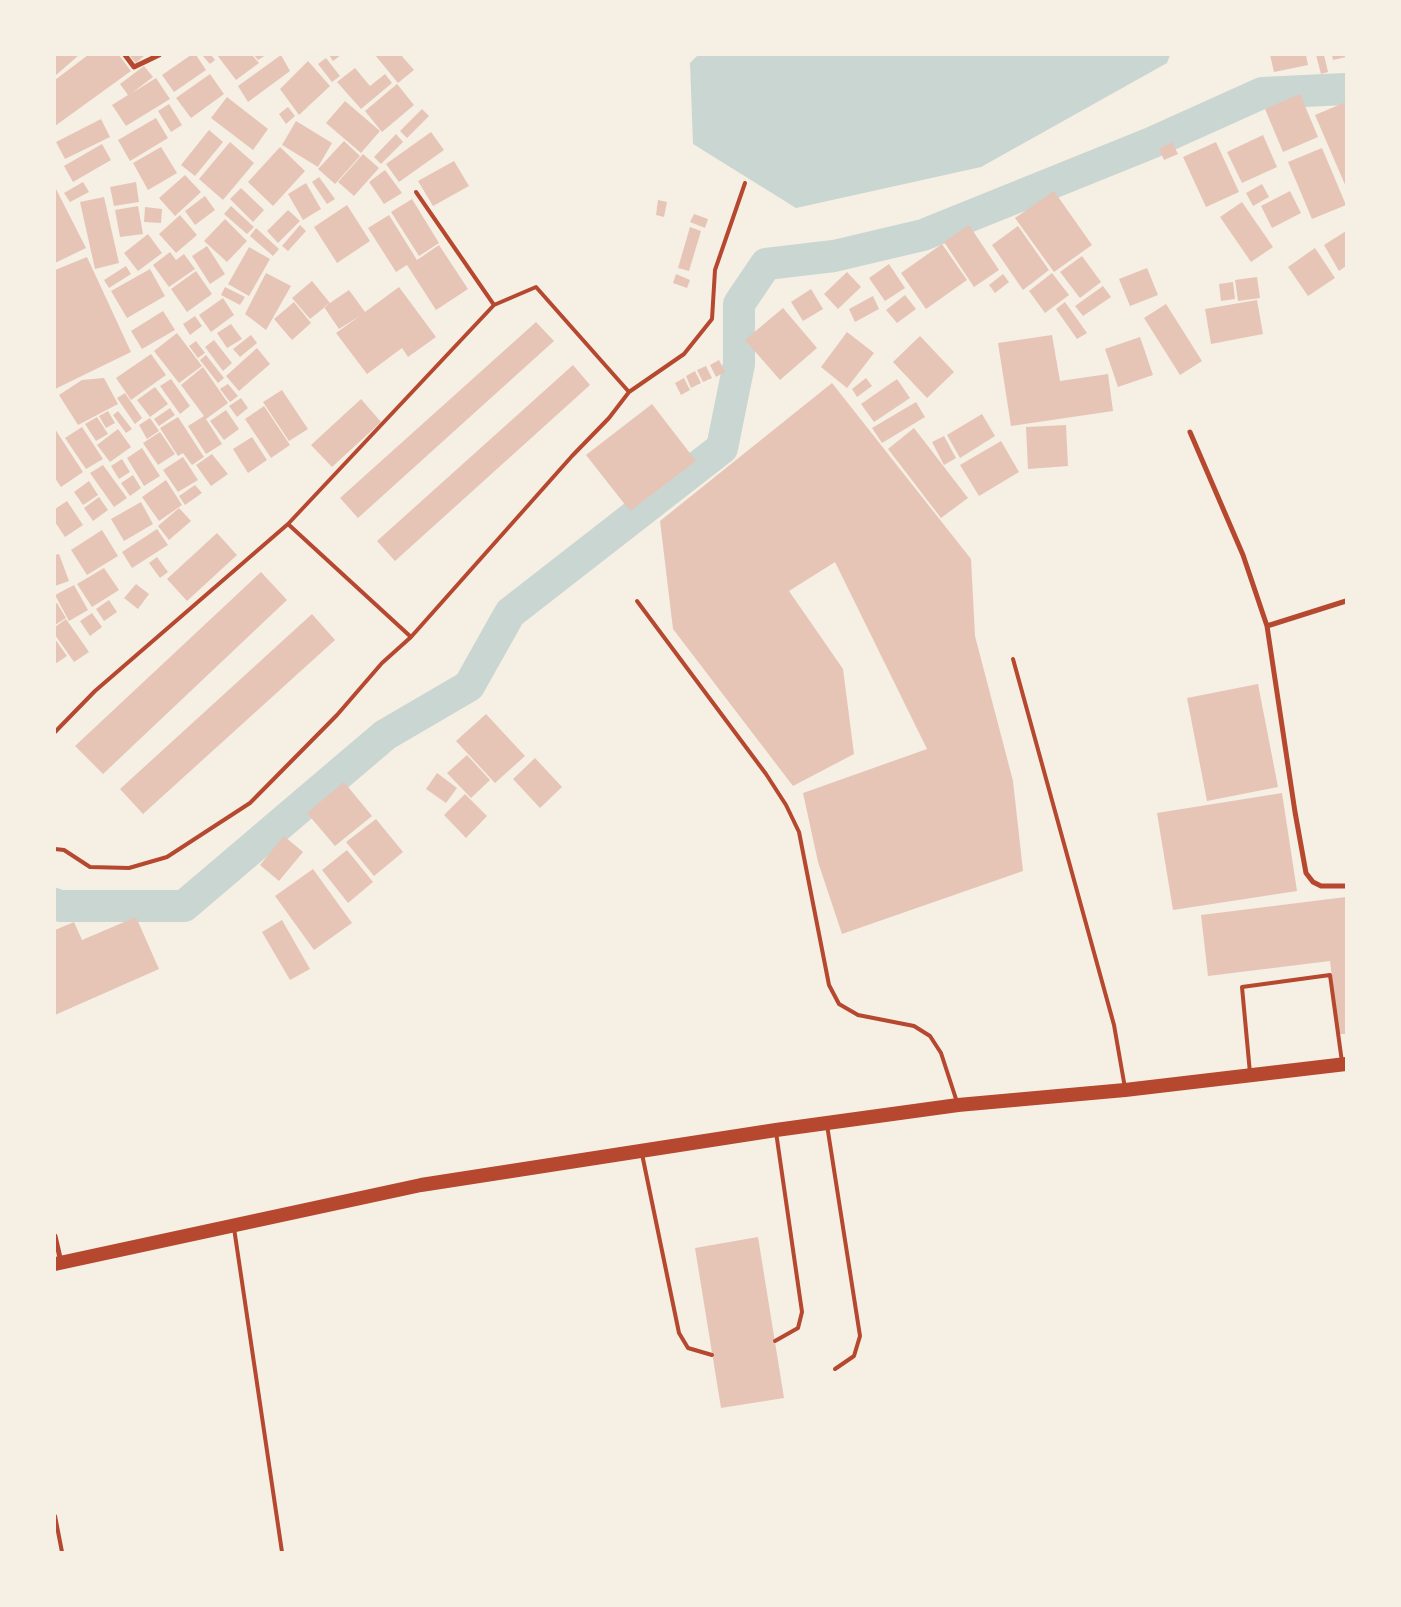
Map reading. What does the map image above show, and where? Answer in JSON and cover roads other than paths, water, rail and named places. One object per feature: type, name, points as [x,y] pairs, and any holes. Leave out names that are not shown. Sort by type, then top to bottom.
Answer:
[{"type":"highway","points":[[58,1264],[421,1185],[958,1104],[1126,1090],[1344,1064]]},
{"type":"street","points":[[125,55],[134,67],[159,55]]},
{"type":"street","points":[[1190,432],[1243,555],[1266,626],[1306,873],[1313,882],[1321,886],[1346,886]]},
{"type":"street","points":[[1266,626],[1346,600]]},
{"type":"street","points":[[55,1236],[58,1264]]},
{"type":"lane","points":[[55,849],[64,850],[90,867],[129,868],[167,857],[250,802],[337,715],[382,663],[411,637],[572,456],[609,418],[629,392],[684,354],[712,319],[715,270],[745,183]]},
{"type":"lane","points":[[416,192],[494,304]]},
{"type":"lane","points":[[55,732],[95,691],[288,524],[494,304],[536,288],[629,392]]},
{"type":"lane","points":[[288,524],[411,637]]},
{"type":"lane","points":[[637,601],[766,774],[786,805],[799,832],[829,985],[839,1004],[858,1015],[914,1026],[930,1036],[941,1053],[958,1104]]},
{"type":"lane","points":[[1013,659],[1114,1025],[1126,1090]]},
{"type":"lane","points":[[1250,1075],[1242,987],[1330,975],[1344,1064]]},
{"type":"lane","points":[[826,1123],[860,1336],[854,1356],[835,1369]]},
{"type":"lane","points":[[775,1341],[798,1328],[802,1312],[776,1130]]},
{"type":"lane","points":[[642,1152],[679,1333],[688,1348],[712,1355]]},
{"type":"lane","points":[[233,1226],[282,1552]]},
{"type":"lane","points":[[55,1516],[62,1552]]},
{"type":"waterway","points":[[55,904],[60,906],[184,906],[385,735],[469,686],[510,613],[722,448],[739,364],[739,304],[766,264],[834,256],[923,235],[1151,143],[1262,93],[1346,89]]}]
